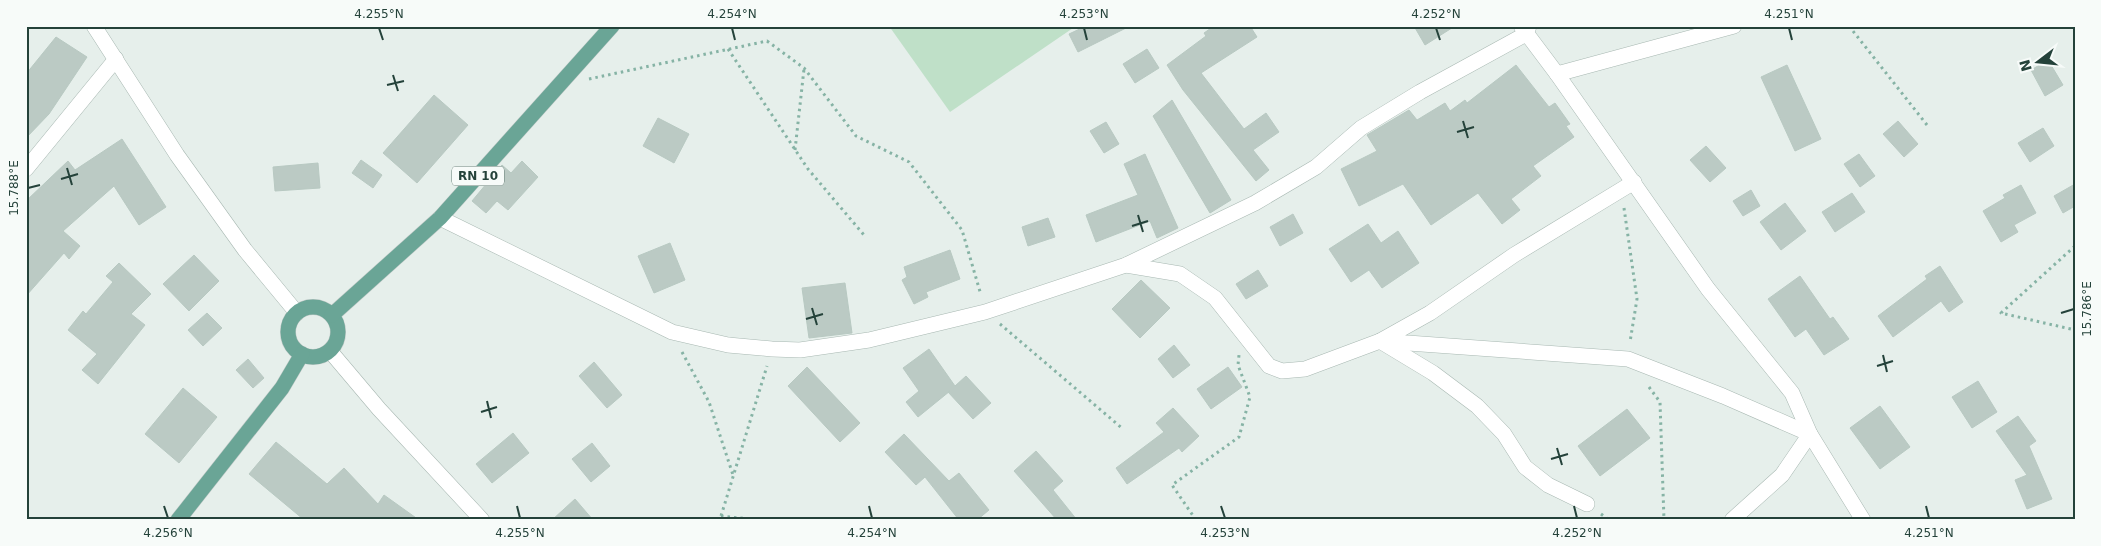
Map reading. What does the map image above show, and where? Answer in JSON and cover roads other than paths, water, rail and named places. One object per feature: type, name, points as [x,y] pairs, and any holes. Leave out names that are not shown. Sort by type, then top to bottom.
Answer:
[{"type":"main road","name":"RN 10","points":[[332,315],[440,218],[562,85],[612,26]]},
{"type":"main road","points":[[315,306],[324,308],[332,315],[337,323],[339,333],[336,343],[330,351],[322,356],[312,357],[294,349],[289,340],[288,330],[290,320],[296,313],[305,307],[315,306]]},
{"type":"main road","points":[[178,520],[282,388],[302,354]]},
{"type":"street","points":[[94,26],[177,155],[245,250],[296,313]]},
{"type":"street","points":[[1558,74],[1734,26]]},
{"type":"street","points":[[440,218],[672,332],[728,346],[772,349],[800,350],[869,340],[986,312],[1126,265],[1255,203],[1316,167],[1361,128],[1525,29],[1558,74],[1628,186],[1792,393],[1810,434],[1863,520]]},
{"type":"street","points":[[26,169],[116,59]]},
{"type":"street","points":[[1126,265],[1180,274],[1215,298],[1269,366],[1282,371],[1305,369],[1380,341],[1430,313],[1514,255],[1628,186]]},
{"type":"street","points":[[1380,341],[1628,358],[1723,396],[1810,434]]},
{"type":"street","points":[[1380,341],[1433,372],[1477,406],[1504,434],[1525,466],[1548,485],[1587,504]]},
{"type":"street","points":[[330,351],[379,409],[482,520]]},
{"type":"street","points":[[1732,520],[1782,475],[1810,434]]}]
